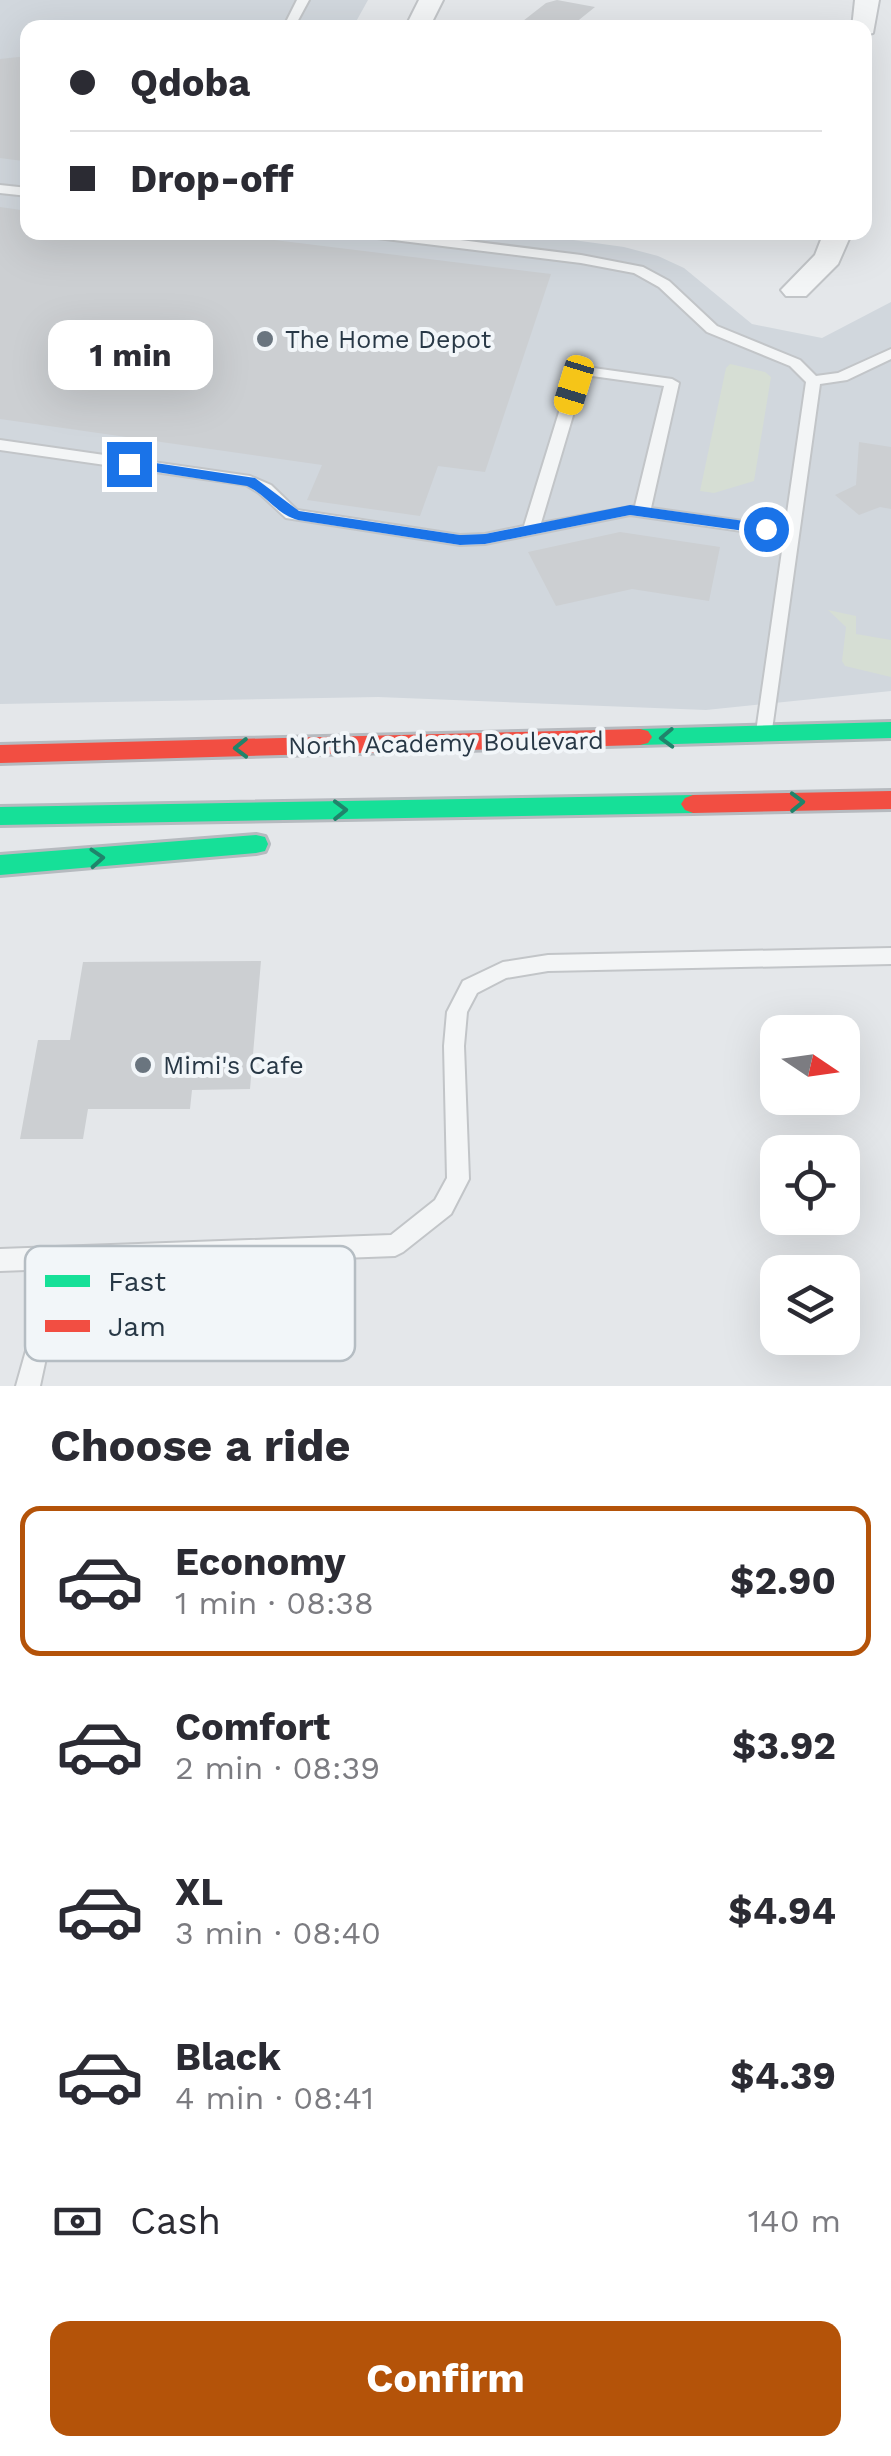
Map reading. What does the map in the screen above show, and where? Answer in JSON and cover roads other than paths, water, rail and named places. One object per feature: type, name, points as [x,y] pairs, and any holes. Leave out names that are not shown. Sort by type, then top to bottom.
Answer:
[{"type":"highway","points":[[400,720],[548,741]]},
{"type":"highway","name":"North Academy Boulevard","points":[[0,754],[891,730]]},
{"type":"highway","points":[[0,816],[891,800]]},
{"type":"highway","points":[[371,833],[702,804]]},
{"type":"highway","points":[[0,865],[275,842]]},
{"type":"street","points":[[796,290],[826,264],[835,240]]},
{"type":"lane","points":[[426,240],[638,270],[664,284],[712,329],[795,364],[813,381]]},
{"type":"lane","points":[[813,381],[842,377],[891,354]]},
{"type":"lane","points":[[531,528],[579,370],[672,383],[642,511]]},
{"type":"lane","points":[[764,736],[813,381]]},
{"type":"lane","points":[[0,444],[250,482],[265,489],[288,512],[298,515],[473,540],[614,512],[642,511],[790,533]]},
{"type":"lane","points":[[355,1247],[395,1246],[443,1207],[458,1180],[454,1046],[458,1012],[470,987],[503,970],[548,964],[891,956]]},
{"type":"lane","points":[[0,1260],[25,1259]]},
{"type":"lane","points":[[28,1386],[33,1361]]},
{"type":"place","name":"The Home Depot","points":[[265,339]]},
{"type":"place","name":"Mimi's Cafe","points":[[143,1065]]}]
